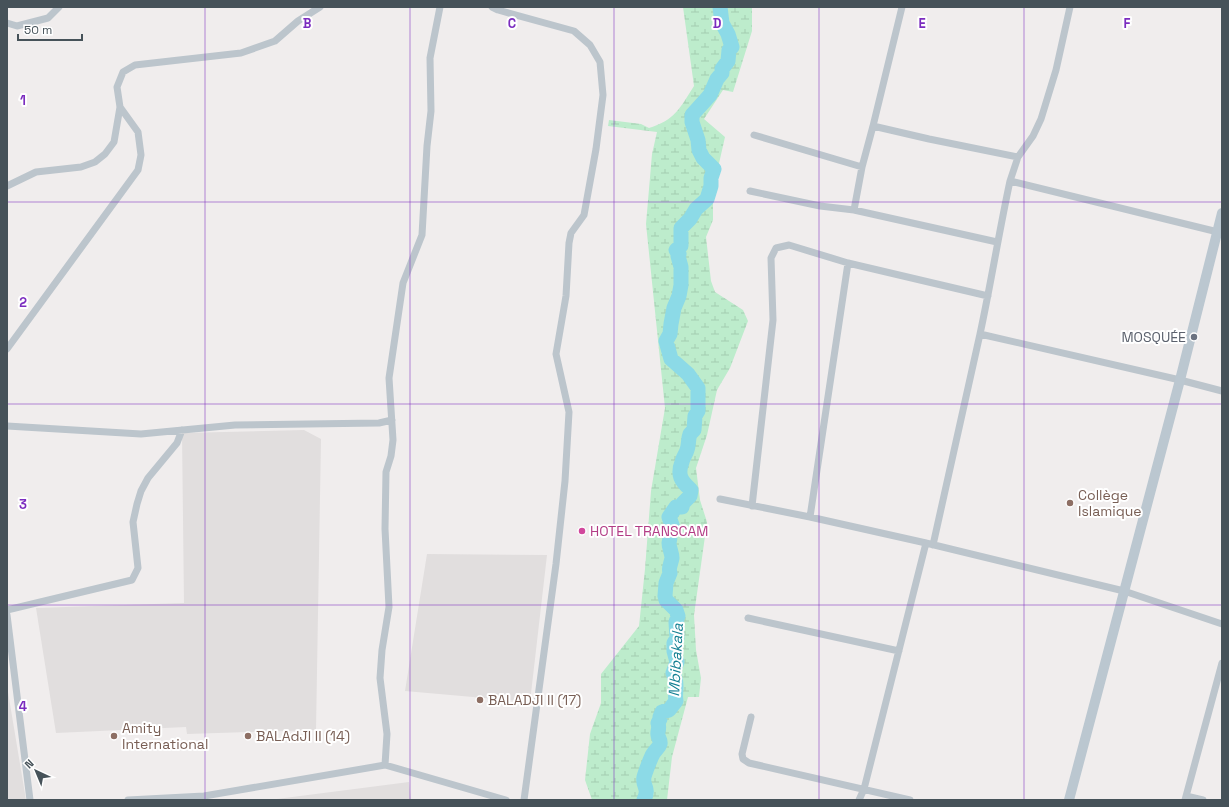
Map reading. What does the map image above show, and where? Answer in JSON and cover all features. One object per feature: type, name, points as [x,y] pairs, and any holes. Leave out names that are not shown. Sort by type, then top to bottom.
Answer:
[{"type":"street","points":[[7,23],[17,26],[48,18],[59,7]]},
{"type":"street","points":[[7,186],[36,172],[81,167],[95,162],[105,154],[114,142],[120,107],[117,87],[123,72],[135,65],[241,53],[275,41],[298,21],[320,7]]},
{"type":"street","points":[[385,765],[387,734],[380,678],[382,650],[389,607],[385,529],[386,472],[391,456],[393,440],[389,378],[403,283],[422,235],[427,146],[432,111],[430,58],[440,7]]},
{"type":"street","points":[[492,7],[574,31],[590,45],[600,62],[603,95],[596,149],[584,215],[571,233],[569,244],[566,296],[556,354],[568,412],[565,481],[556,564],[524,800]]},
{"type":"street","points":[[854,210],[862,167],[874,126],[902,7]]},
{"type":"street","points":[[859,800],[864,789],[899,651],[929,544],[980,334],[1010,181],[1018,157],[1033,136],[1041,119],[1056,70],[1070,7]]},
{"type":"street","points":[[7,349],[138,170],[141,155],[138,132],[120,107]]},
{"type":"street","points":[[874,126],[1018,157]]},
{"type":"street","points":[[754,135],[862,167]]},
{"type":"street","points":[[1010,181],[1220,233]]},
{"type":"street","points":[[750,191],[820,206],[854,210],[997,242]]},
{"type":"street","points":[[1069,800],[1220,233],[1222,213]]},
{"type":"street","points":[[752,506],[773,320],[771,258],[776,248],[789,245],[848,263],[988,296]]},
{"type":"street","points":[[810,517],[848,263]]},
{"type":"street","points":[[980,334],[1222,391]]},
{"type":"street","points":[[7,426],[141,434],[235,424],[379,423],[392,420]]},
{"type":"street","points":[[7,610],[132,580],[138,568],[133,522],[141,491],[148,478],[176,443],[182,430]]},
{"type":"street","points":[[720,499],[810,517],[929,544],[1124,591],[1222,624]]},
{"type":"street","points":[[7,615],[30,800]]},
{"type":"street","points":[[748,618],[899,651]]},
{"type":"street","points":[[1203,800],[1185,798],[1222,662]]},
{"type":"street","points":[[751,717],[742,754],[742,759],[749,763],[910,800]]},
{"type":"street","points":[[128,800],[204,796],[385,765],[506,800]]},
{"type":"shaded area","points":[[304,430],[321,439],[316,730],[187,734],[186,727],[56,733],[36,608],[184,603],[182,433]]},
{"type":"shaded area","points":[[427,554],[547,555],[530,702],[405,691]]},
{"type":"shaded area","points":[[7,686],[26,800],[7,800]]},
{"type":"shaded area","points":[[409,782],[411,800],[269,800]]},
{"type":"green space","name":"Mbibakala","points":[[683,7],[752,7],[752,31],[733,92],[723,90],[704,119],[725,137],[713,190],[713,220],[706,237],[711,281],[715,292],[743,310],[748,321],[730,368],[717,390],[707,435],[696,468],[700,500],[707,522],[694,615],[696,650],[701,678],[699,697],[688,697],[672,757],[667,800],[592,800],[585,780],[590,734],[601,703],[601,674],[639,626],[651,491],[665,408],[646,224],[652,154],[657,132],[608,126],[609,120],[641,124],[649,128],[658,125],[676,112],[689,94],[694,86]]},
{"type":"waterway","name":"Mbibakala","points":[[644,800],[646,796],[644,777],[652,756],[660,744],[658,736],[658,723],[662,712],[669,710],[676,701],[676,681],[673,673],[677,662],[674,651],[674,643],[677,638],[676,622],[678,616],[676,610],[666,600],[665,596],[666,583],[670,573],[669,568],[672,558],[669,543],[669,531],[672,525],[669,517],[676,507],[682,507],[683,503],[690,496],[691,490],[682,481],[680,471],[682,460],[688,448],[690,434],[694,430],[695,416],[698,411],[698,388],[688,374],[671,359],[666,341],[670,334],[674,308],[679,296],[681,285],[681,267],[678,256],[679,254],[676,250],[681,246],[681,228],[690,219],[696,209],[707,199],[714,169],[703,158],[699,150],[698,140],[692,122],[692,115],[710,95],[717,79],[722,73],[722,69],[728,61],[729,50],[732,47],[728,34],[722,23],[720,7]]},
{"type":"place","name":"MOSQUÉE","points":[[1194,337]]},
{"type":"place","name":"Collège Islamique","points":[[1070,503]]},
{"type":"place","name":"HOTEL TRANSCAM","points":[[582,531]]},
{"type":"place","name":"BALADJI II (17)","points":[[480,700]]},
{"type":"place","name":"Amity International","points":[[114,736]]},
{"type":"place","name":"BALAdJI II (14)","points":[[248,736]]}]
